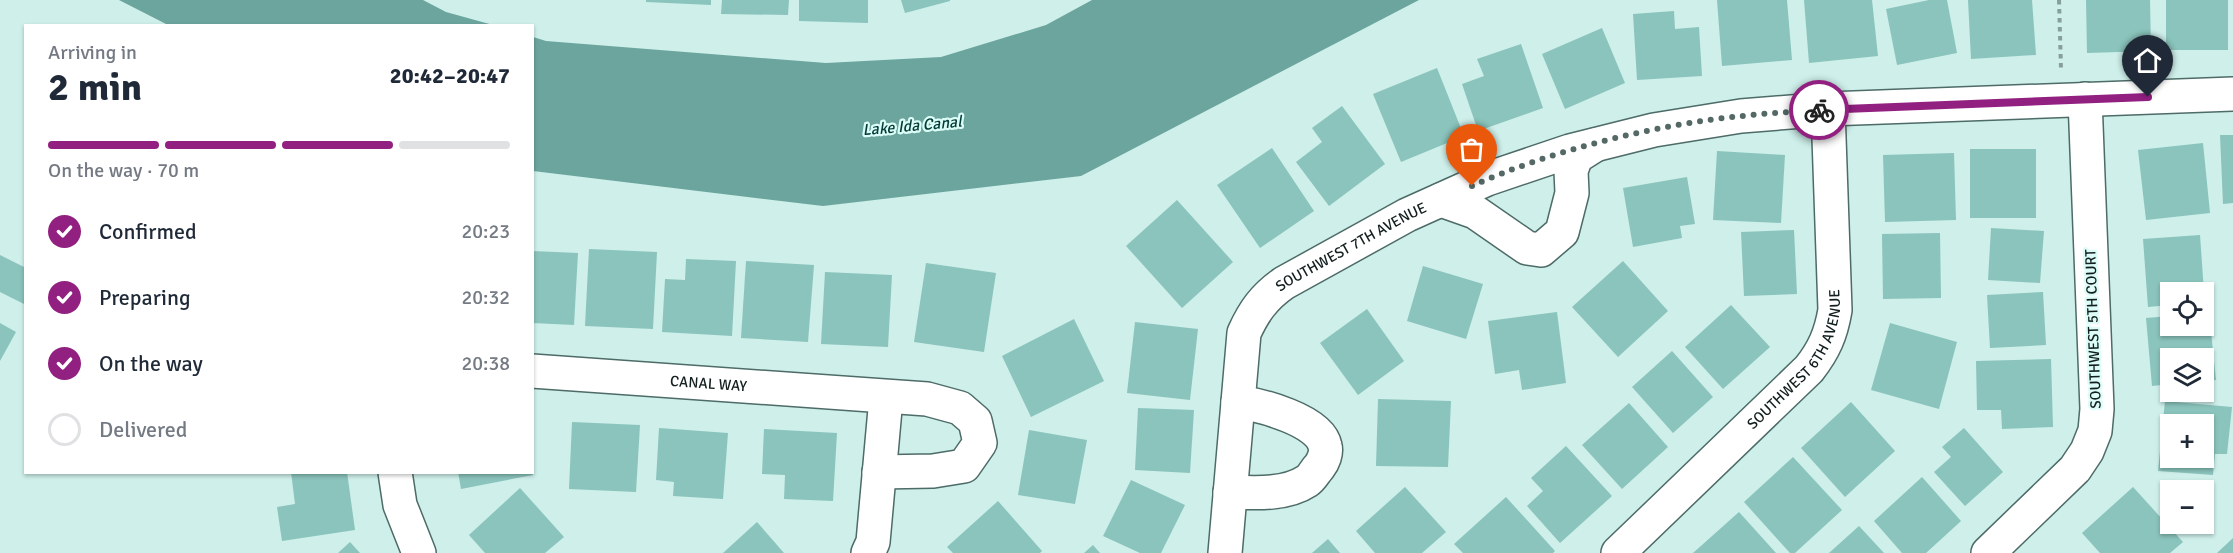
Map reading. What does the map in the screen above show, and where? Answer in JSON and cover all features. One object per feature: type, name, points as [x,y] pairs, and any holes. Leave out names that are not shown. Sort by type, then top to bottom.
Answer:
[{"type":"street","name":"SOUTHWEST 7TH AVENUE","points":[[1224,553],[1244,333],[1253,313],[1266,296],[1284,283],[1407,215],[1487,179],[1570,151],[1654,130],[1741,116],[1828,109],[2233,94]]},
{"type":"street","name":"SOUTHWEST 5TH COURT","points":[[1988,553],[2075,470],[2087,451],[2095,431],[2097,409],[2074,100]]},
{"type":"street","name":"SOUTHWEST 6TH AVENUE","points":[[1618,553],[1809,369],[1822,352],[1832,332],[1835,310],[1828,109]]},
{"type":"street","points":[[1441,200],[1474,212],[1527,248],[1541,250],[1562,232],[1572,193],[1571,171],[1576,157],[1594,145]]},
{"type":"street","name":"CANAL WAY","points":[[534,371],[886,398],[927,399],[960,408],[975,420],[980,443],[964,466],[933,471],[879,472]]},
{"type":"street","points":[[868,553],[873,542],[886,398]]},
{"type":"street","points":[[1230,492],[1253,493],[1287,489],[1308,481],[1325,453],[1325,444],[1318,433],[1306,424],[1260,406],[1238,402]]},
{"type":"street","points":[[395,474],[400,505],[419,553]]},
{"type":"path","points":[[2059,0],[2074,100]]},
{"type":"water","points":[[119,0],[423,0],[446,12],[489,24],[166,24]]},
{"type":"water","name":"Lake Ida Canal","points":[[1092,0],[1419,0],[1081,176],[823,206],[534,171],[534,37],[546,41],[826,63],[941,57],[1046,25]]},
{"type":"building","points":[[646,0],[711,0],[711,5],[646,2]]},
{"type":"building","points":[[722,0],[789,0],[788,15],[721,14]]},
{"type":"building","points":[[799,0],[868,0],[868,23],[799,21]]},
{"type":"building","points":[[901,0],[950,0],[950,1],[905,13]]},
{"type":"building","points":[[1717,0],[1787,0],[1792,60],[1722,66]]},
{"type":"building","points":[[1804,0],[1872,0],[1878,56],[1809,63]]},
{"type":"building","points":[[1929,0],[1947,0],[1957,53],[1897,65],[1886,9]]},
{"type":"building","points":[[1968,0],[2032,0],[2036,55],[1971,59]]},
{"type":"building","points":[[2086,0],[2150,0],[2151,51],[2087,53]]},
{"type":"building","points":[[2166,0],[2228,0],[2228,50],[2166,50]]},
{"type":"building","points":[[1674,11],[1675,29],[1699,27],[1702,76],[1637,80],[1633,14]]},
{"type":"building","points":[[1602,28],[1625,83],[1565,109],[1542,54]]},
{"type":"building","points":[[1521,44],[1543,108],[1478,131],[1462,84],[1484,76],[1477,59]]},
{"type":"building","points":[[1437,68],[1464,136],[1401,162],[1373,94]]},
{"type":"building","points":[[1342,106],[1385,164],[1329,206],[1296,162],[1322,142],[1312,128]]},
{"type":"building","points":[[2220,135],[2233,135],[2233,203],[2223,204]]},
{"type":"building","points":[[2203,143],[2210,213],[2146,220],[2138,150]]},
{"type":"building","points":[[1272,148],[1314,211],[1260,248],[1217,185]]},
{"type":"building","points":[[1970,149],[2036,149],[2036,218],[1970,218]]},
{"type":"building","points":[[1717,151],[1785,155],[1781,223],[1713,220]]},
{"type":"building","points":[[1954,153],[1956,220],[1885,222],[1883,155]]},
{"type":"building","points":[[1687,177],[1695,224],[1680,226],[1682,238],[1633,247],[1623,188]]},
{"type":"building","points":[[1177,200],[1233,262],[1182,308],[1126,246]]},
{"type":"building","points":[[1991,228],[2044,231],[2040,283],[1988,280]]},
{"type":"building","points":[[1794,230],[1797,294],[1744,296],[1741,232]]},
{"type":"building","points":[[1940,233],[1941,298],[1883,299],[1882,234]]},
{"type":"building","points":[[2200,235],[2203,282],[2160,282],[2160,306],[2148,307],[2143,239]]},
{"type":"building","points":[[589,249],[657,252],[653,329],[585,326]]},
{"type":"building","points":[[534,251],[578,253],[574,325],[534,323]]},
{"type":"building","points":[[0,255],[24,267],[24,304],[0,292]]},
{"type":"building","points":[[686,259],[736,261],[732,336],[662,332],[665,279],[685,280]]},
{"type":"building","points":[[746,261],[814,265],[808,342],[741,338]]},
{"type":"building","points":[[1623,261],[1668,311],[1618,357],[1572,307]]},
{"type":"building","points":[[926,263],[996,273],[984,352],[914,342]]},
{"type":"building","points":[[1423,266],[1483,284],[1466,339],[1407,321]]},
{"type":"building","points":[[825,272],[892,275],[888,347],[821,344]]},
{"type":"building","points":[[2043,292],[2046,345],[1990,348],[1987,295]]},
{"type":"building","points":[[1731,305],[1770,347],[1723,389],[1685,347]]},
{"type":"building","points":[[1367,309],[1404,361],[1358,395],[1320,343]]},
{"type":"building","points":[[1557,312],[1566,383],[1522,390],[1519,370],[1495,374],[1488,321]]},
{"type":"building","points":[[2160,317],[2160,336],[2211,336],[2213,348],[2160,348],[2160,385],[2152,386],[2146,318]]},
{"type":"building","points":[[1074,319],[1104,381],[1031,417],[1002,356]]},
{"type":"building","points":[[1135,322],[1198,329],[1190,400],[1127,393]]},
{"type":"building","points":[[0,323],[16,332],[0,361]]},
{"type":"building","points":[[1890,323],[1957,342],[1939,409],[1871,390]]},
{"type":"building","points":[[1672,351],[1713,397],[1673,433],[1632,387]]},
{"type":"building","points":[[2051,359],[2053,427],[2002,429],[2001,410],[1977,410],[1976,361]]},
{"type":"building","points":[[1378,399],[1451,401],[1448,467],[1376,466]]},
{"type":"building","points":[[1851,402],[1895,451],[1845,497],[1801,448]]},
{"type":"building","points":[[2165,402],[2232,407],[2227,454],[2215,454],[2214,464],[2214,414],[2164,414]]},
{"type":"building","points":[[1629,403],[1668,447],[1622,489],[1582,445]]},
{"type":"building","points":[[1138,408],[1194,410],[1190,473],[1135,470]]},
{"type":"building","points":[[572,422],[640,425],[636,492],[569,489]]},
{"type":"building","points":[[659,428],[728,433],[723,499],[673,496],[674,482],[656,480]]},
{"type":"building","points":[[1964,428],[2003,472],[1965,506],[1934,472],[1951,457],[1942,447]]},
{"type":"building","points":[[764,429],[837,433],[833,501],[784,499],[785,475],[762,474]]},
{"type":"building","points":[[1029,430],[1087,440],[1075,504],[1018,495]]},
{"type":"building","points":[[1566,446],[1612,496],[1560,543],[1527,506],[1543,491],[1531,478]]},
{"type":"building","points":[[2160,451],[2160,468],[2214,468],[2213,475],[2158,471]]},
{"type":"building","points":[[1793,457],[1842,510],[1795,553],[1790,553],[1744,502]]},
{"type":"building","points":[[291,474],[347,474],[355,530],[282,541],[277,507],[295,504]]},
{"type":"building","points":[[458,474],[533,475],[461,489]]},
{"type":"building","points":[[1922,477],[1961,521],[1926,553],[1902,553],[1874,521]]},
{"type":"building","points":[[1131,480],[1185,505],[1161,553],[1140,553],[1103,536]]},
{"type":"building","points":[[1405,487],[1446,532],[1422,553],[1375,553],[1356,531]]},
{"type":"building","points":[[2133,487],[2160,517],[2160,534],[2176,534],[2183,542],[2170,553],[2100,553],[2082,533]]},
{"type":"building","points":[[520,488],[564,537],[545,553],[485,553],[469,535]]},
{"type":"building","points":[[1506,497],[1555,551],[1553,553],[1463,553],[1454,544]]},
{"type":"building","points":[[998,501],[1042,551],[1040,553],[953,553],[947,547]]},
{"type":"building","points":[[1739,512],[1776,553],[1693,553]]},
{"type":"building","points":[[757,522],[784,553],[723,553]]},
{"type":"building","points":[[1859,526],[1884,553],[1829,553]]},
{"type":"building","points":[[2233,538],[2233,553],[2217,553]]},
{"type":"building","points":[[1328,539],[1340,553],[1312,553]]},
{"type":"building","points":[[350,542],[360,553],[338,553]]},
{"type":"building","points":[[1093,545],[1100,553],[1084,553]]},
{"type":"way so far","points":[[1472,186],[1570,151],[1654,130],[1741,116],[1819,110]]},
{"type":"route","points":[[1819,110],[2148,97]]}]
